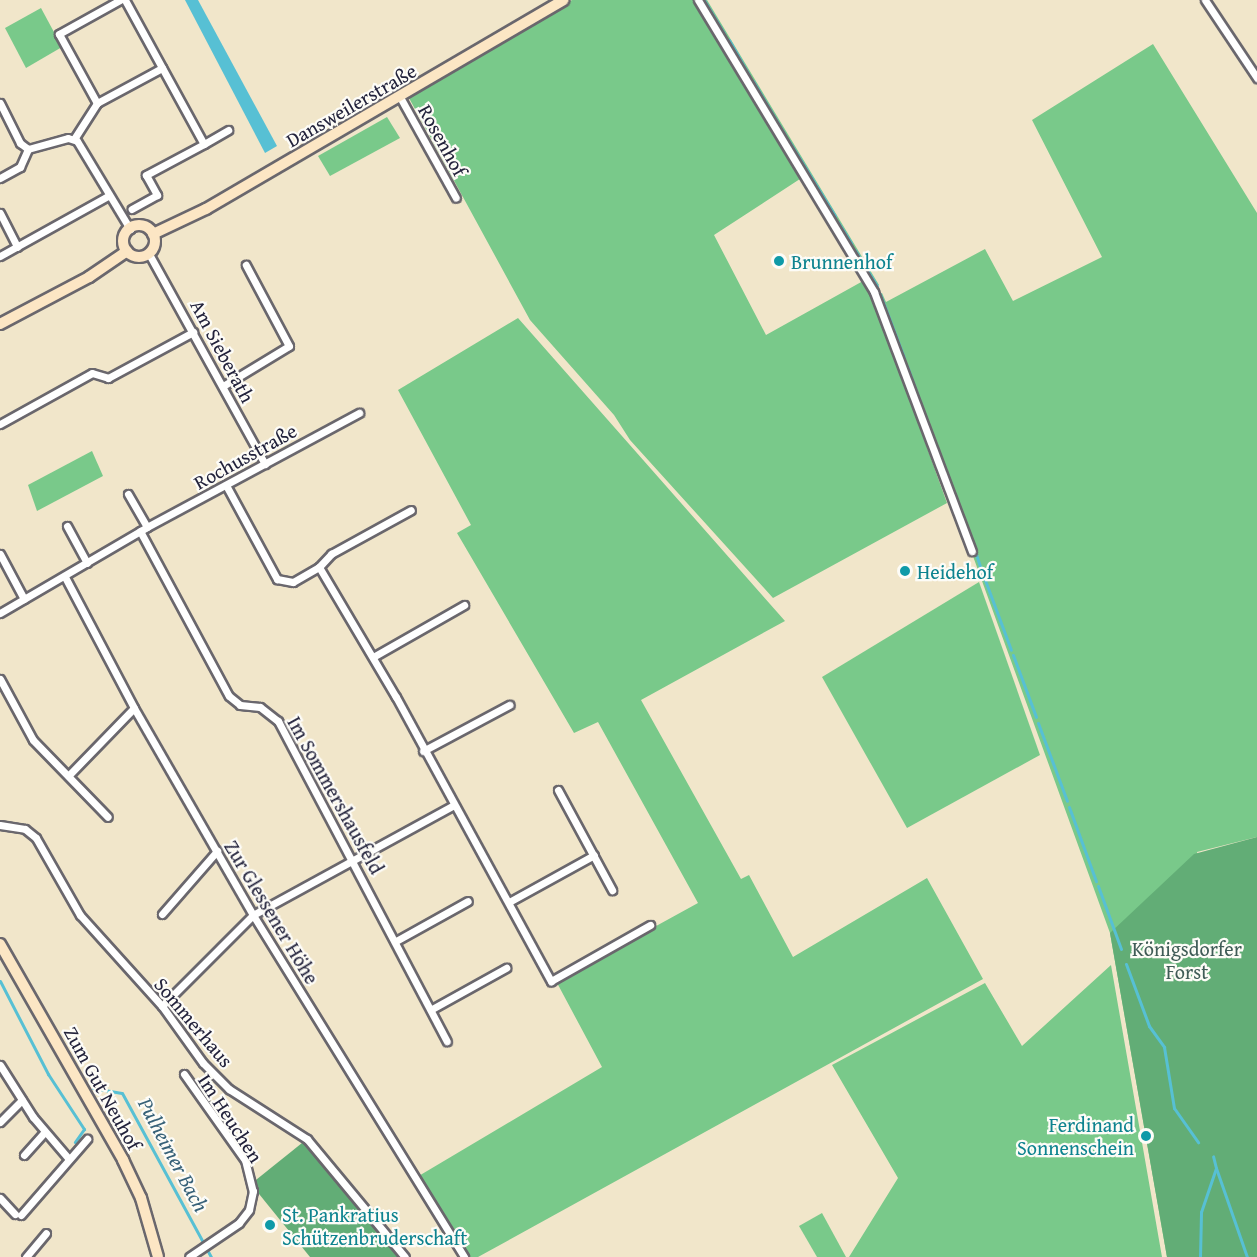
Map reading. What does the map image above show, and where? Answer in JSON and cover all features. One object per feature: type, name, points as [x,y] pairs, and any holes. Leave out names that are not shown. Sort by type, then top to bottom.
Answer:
[{"type":"main road","name":"Dansweilerstraße","points":[[153,234],[215,204],[563,0]]},
{"type":"main road","points":[[143,226],[153,234],[155,242],[149,254],[140,257],[127,251],[124,242],[130,229],[143,226]]},
{"type":"main road","points":[[0,324],[89,277],[127,251]]},
{"type":"main road","name":"Zum Gut Neuhof","points":[[0,944],[123,1160],[141,1198],[158,1257]]},
{"type":"street","points":[[97,103],[59,34],[120,0]]},
{"type":"street","points":[[125,0],[204,144]]},
{"type":"street","points":[[698,0],[874,292],[972,551]]},
{"type":"street","points":[[1205,0],[1257,78]]},
{"type":"street","points":[[0,103],[20,143],[28,149],[74,139],[97,103],[162,68]]},
{"type":"street","name":"Rosenhof","points":[[400,97],[456,198]]},
{"type":"street","points":[[132,209],[157,195],[146,175],[228,130]]},
{"type":"street","points":[[74,139],[130,229]]},
{"type":"street","points":[[0,178],[20,167],[28,149]]},
{"type":"street","points":[[0,256],[108,196]]},
{"type":"street","points":[[0,213],[17,246]]},
{"type":"street","name":"Am Sieberath","points":[[149,254],[265,464]]},
{"type":"street","points":[[223,386],[289,346],[246,265]]},
{"type":"street","points":[[0,424],[92,373],[108,378],[193,332]]},
{"type":"street","name":"Rochusstraße","points":[[0,613],[147,527],[359,413]]},
{"type":"street","points":[[227,486],[277,579],[293,582],[320,567],[331,554],[411,510]]},
{"type":"street","points":[[128,494],[147,527]]},
{"type":"street","points":[[67,526],[87,563]]},
{"type":"street","name":"Im Sommershausfeld","points":[[140,531],[230,696],[240,705],[260,706],[278,721],[354,861],[447,1041]]},
{"type":"street","points":[[0,554],[24,599]]},
{"type":"street","points":[[320,567],[373,657],[551,981],[650,925]]},
{"type":"street","name":"Zur Glessener Höhe","points":[[65,577],[134,708],[253,915],[464,1257]]},
{"type":"street","points":[[373,657],[464,605]]},
{"type":"street","points":[[0,679],[33,740],[108,817]]},
{"type":"street","points":[[423,751],[509,705]]},
{"type":"street","points":[[69,775],[134,708]]},
{"type":"street","points":[[558,790],[612,890]]},
{"type":"street","points":[[162,1006],[253,915],[453,805]]},
{"type":"street","name":"Sommerhaus","points":[[0,825],[25,828],[36,838],[80,915],[162,1006],[203,1064],[229,1089],[306,1139],[405,1257]]},
{"type":"street","points":[[162,914],[217,851]]},
{"type":"street","points":[[509,903],[594,855]]},
{"type":"street","points":[[396,941],[468,901]]},
{"type":"street","points":[[432,1009],[506,968]]},
{"type":"street","points":[[1,1068],[45,1132],[68,1158]]},
{"type":"street","name":"Im Heuchen","points":[[184,1074],[244,1160],[253,1191],[249,1210],[238,1223],[189,1257]]},
{"type":"street","points":[[0,1122],[22,1100]]},
{"type":"street","points":[[24,1155],[45,1132]]},
{"type":"street","points":[[0,1198],[18,1215],[87,1139]]},
{"type":"street","points":[[26,1257],[46,1233]]},
{"type":"green space","points":[[572,0],[694,0],[803,177],[714,235],[766,335],[863,281],[872,295],[947,503],[773,598],[630,440],[614,415],[530,320],[409,98]]},
{"type":"green space","points":[[702,0],[707,0],[879,285],[875,287]]},
{"type":"green space","points":[[41,8],[62,47],[26,68],[5,28]]},
{"type":"green space","points":[[1153,44],[1257,213],[1257,837],[1197,852],[1257,1257],[1167,1257],[1110,933],[878,295],[882,293],[886,302],[985,249],[1013,301],[1102,257],[1032,120]]},
{"type":"green space","points":[[387,117],[400,138],[330,176],[318,156]]},
{"type":"green space","points":[[518,318],[785,621],[641,700],[741,879],[749,875],[793,957],[927,878],[983,979],[478,1257],[466,1257],[417,1177],[602,1067],[556,981],[698,903],[598,722],[574,733],[457,533],[471,525],[398,390]]},
{"type":"green space","points":[[92,451],[103,476],[37,511],[28,485]]},
{"type":"green space","points":[[979,582],[1040,755],[907,828],[822,677]]},
{"type":"green space","name":"Königsdorfer Forst","points":[[1257,837],[1257,1257],[1167,1257],[1110,933],[1194,854]]},
{"type":"green space","points":[[1111,965],[1162,1257],[849,1257],[898,1178],[832,1065],[985,983],[1022,1046]]},
{"type":"green space","points":[[307,1139],[405,1257],[310,1257],[251,1184]]},
{"type":"green space","points":[[822,1213],[846,1257],[817,1257],[799,1226]]},
{"type":"water","points":[[185,0],[198,0],[277,146],[265,153]]},
{"type":"waterway","points":[[704,0],[724,33]]},
{"type":"waterway","points":[[729,40],[749,75]]},
{"type":"waterway","points":[[753,81],[785,135]]},
{"type":"waterway","points":[[789,141],[835,216]]},
{"type":"waterway","points":[[838,222],[851,243]]},
{"type":"waterway","points":[[855,250],[877,286]]},
{"type":"waterway","points":[[880,294],[904,358]]},
{"type":"waterway","points":[[907,366],[942,463]]},
{"type":"waterway","points":[[944,468],[950,483]]},
{"type":"waterway","points":[[975,551],[980,566]]},
{"type":"waterway","points":[[982,572],[1011,650]]},
{"type":"waterway","points":[[1013,655],[1036,717]]},
{"type":"waterway","points":[[1038,723],[1067,801]]},
{"type":"waterway","points":[[1069,807],[1096,881]]},
{"type":"waterway","points":[[1098,886],[1121,949]]},
{"type":"waterway","points":[[1126,964],[1149,1026],[1164,1047],[1174,1108],[1198,1142]]},
{"type":"waterway","name":"Pulheimer Bach","points":[[0,981],[48,1074],[84,1129],[75,1142]]},
{"type":"waterway","name":"Pulheimer Bach","points":[[93,1088],[122,1093],[211,1257]]},
{"type":"waterway","points":[[1200,1257],[1201,1212],[1216,1168],[1213,1156]]},
{"type":"waterway","points":[[1216,1168],[1247,1257]]},
{"type":"place","name":"Brunnenhof","points":[[779,261]]},
{"type":"place","name":"Heidehof","points":[[905,571]]},
{"type":"place","name":"Ferdinand Sonnenschein","points":[[1146,1136]]},
{"type":"place","name":"St. Pankratius Schützenbruderschaft","points":[[270,1225]]}]
